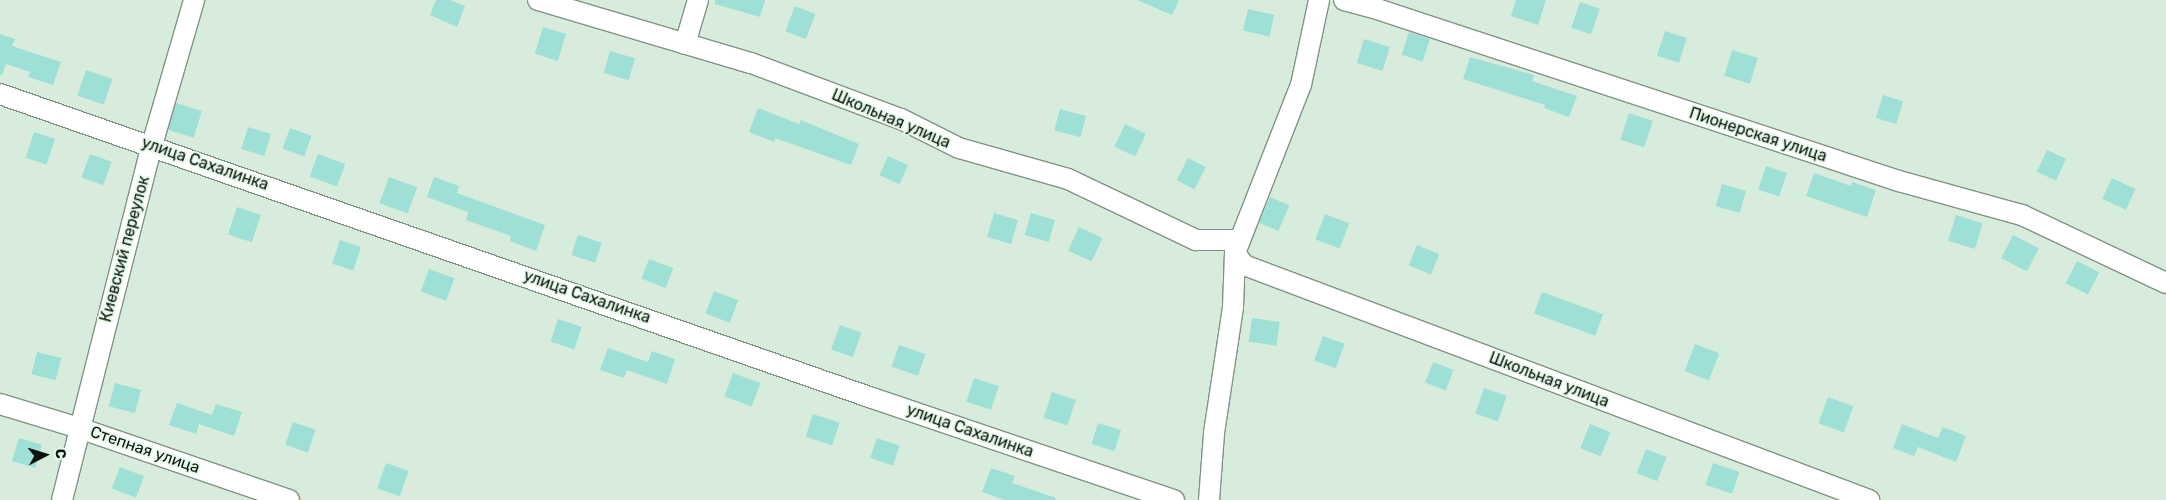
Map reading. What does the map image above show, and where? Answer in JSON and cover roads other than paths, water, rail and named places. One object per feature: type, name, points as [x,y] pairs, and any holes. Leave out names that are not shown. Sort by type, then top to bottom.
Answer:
[{"type":"street","name":"Киевский переулок","points":[[62,500],[152,146],[194,0]]},
{"type":"street","name":"Школьная улица","points":[[538,0],[751,63],[901,119],[959,148],[1068,179],[1196,240],[1237,246],[1244,265],[1869,500]]},
{"type":"street","points":[[686,44],[698,0]]},
{"type":"street","points":[[1209,500],[1214,434],[1233,307],[1237,246],[1301,85],[1319,0]]},
{"type":"street","name":"Пионерская улица","points":[[1344,0],[1377,9],[1899,181],[2022,216],[2166,283]]},
{"type":"street","name":"улица Сахалинка","points":[[0,94],[882,401],[1174,500]]},
{"type":"street","name":"Степная улица","points":[[0,404],[79,428],[289,500]]}]
